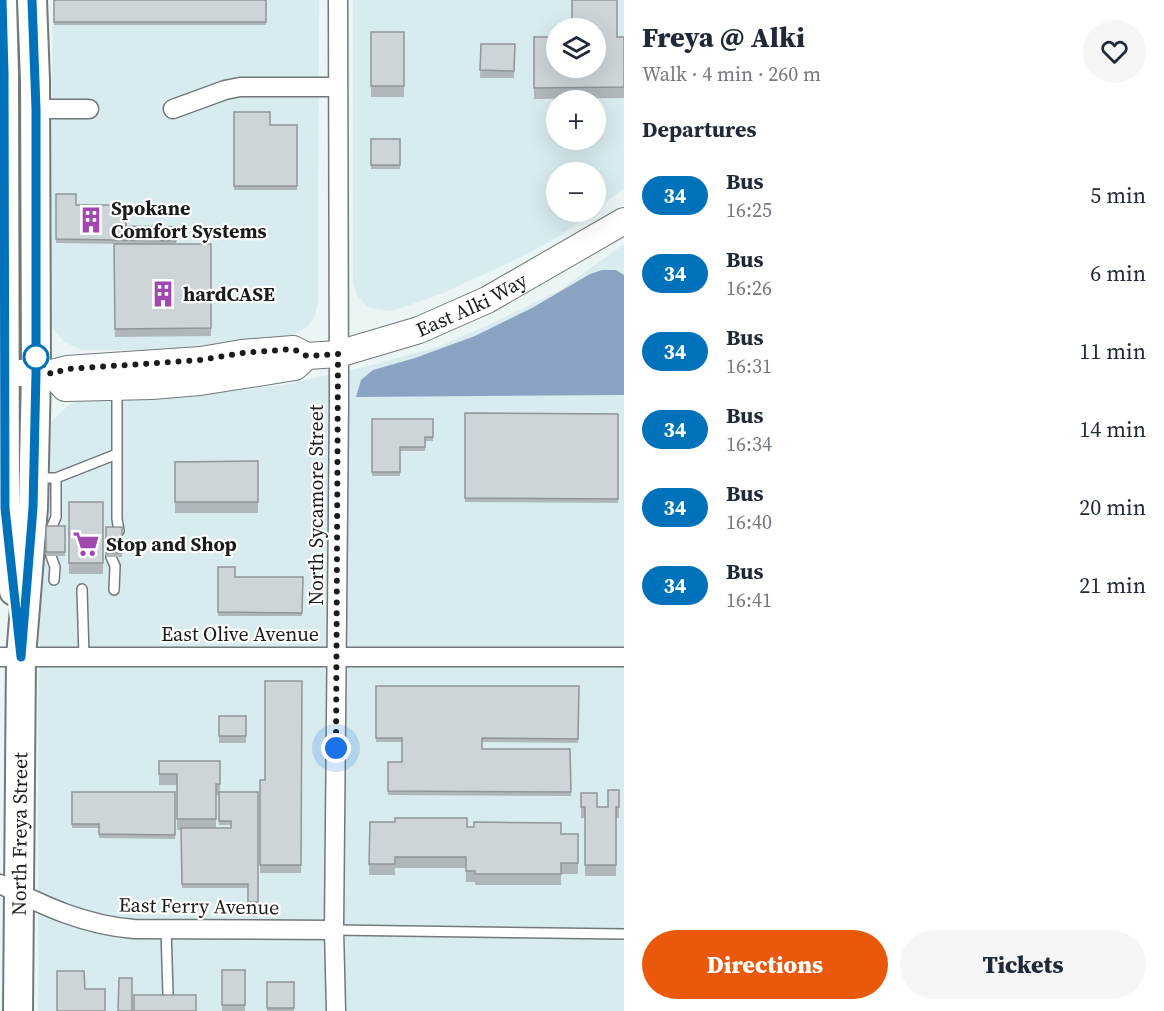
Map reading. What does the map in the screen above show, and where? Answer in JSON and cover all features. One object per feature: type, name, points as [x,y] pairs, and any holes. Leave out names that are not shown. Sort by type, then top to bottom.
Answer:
[{"type":"main road","name":"North Freya Street","points":[[2,0],[4,548],[11,657],[9,889],[18,1011]]},
{"type":"main road","name":"North Freya Street","points":[[11,657],[44,478],[32,0]]},
{"type":"main road","name":"East Alki Way","points":[[2,374],[43,373],[67,369],[201,360],[242,353],[293,349],[307,356],[338,354],[419,330],[487,300],[622,227]]},
{"type":"main road","name":"East Alki Way","points":[[43,373],[65,388],[200,382],[296,367],[307,356]]},
{"type":"street","name":"North Sycamore Street","points":[[336,1011],[333,930],[338,657],[338,0]]},
{"type":"street","points":[[173,109],[225,90],[240,87],[339,87]]},
{"type":"street","points":[[36,109],[89,109]]},
{"type":"street","name":"East Olive Avenue","points":[[11,657],[624,657]]},
{"type":"street","name":"East Ferry Avenue","points":[[9,889],[90,923],[134,929],[333,930]]},
{"type":"lane","points":[[115,531],[117,519],[117,387]]},
{"type":"lane","points":[[56,529],[56,517],[44,478],[117,454]]},
{"type":"lane","points":[[54,580],[56,555]]},
{"type":"lane","points":[[114,590],[115,560]]},
{"type":"lane","points":[[82,589],[84,656]]},
{"type":"lane","points":[[166,929],[168,994]]},
{"type":"lane","points":[[333,930],[624,934]]},
{"type":"shaded area","points":[[53,0],[319,0],[318,303],[314,318],[306,328],[293,335],[155,350],[81,350],[65,342],[52,329],[44,312]]},
{"type":"shaded area","points":[[353,0],[624,0],[624,188],[606,202],[606,162],[546,162],[546,222],[580,222],[523,256],[441,294],[392,311],[375,309],[366,305],[357,295],[353,284]]},
{"type":"shaded area","points":[[624,244],[624,1011],[38,1011],[38,699],[44,444],[49,424],[70,404],[89,398],[167,396],[284,385],[438,347],[560,290]]},
{"type":"water","points":[[602,270],[616,270],[624,275],[624,395],[356,397],[361,380],[373,370],[415,358],[475,336],[532,308],[590,274]]},
{"type":"building","points":[[54,0],[266,0],[266,22],[54,22]]},
{"type":"building","points":[[572,0],[617,0],[617,37],[624,37],[624,87],[534,88],[534,37],[546,37],[546,78],[606,78],[606,18],[572,18]]},
{"type":"building","points":[[371,32],[404,32],[404,86],[371,86]]},
{"type":"building","points":[[481,44],[515,44],[514,71],[480,70]]},
{"type":"building","points":[[234,112],[270,112],[270,125],[297,125],[297,186],[234,186]]},
{"type":"building","points":[[371,139],[400,139],[400,165],[371,165]]},
{"type":"building","name":"Spokane Comfort Systems","points":[[56,194],[76,194],[76,205],[126,205],[126,226],[176,227],[176,241],[56,239]]},
{"type":"building","name":"hardCASE","points":[[114,244],[211,244],[211,328],[115,329]]},
{"type":"building","points":[[465,413],[618,414],[618,499],[465,498]]},
{"type":"building","points":[[372,419],[433,419],[433,437],[425,437],[425,447],[400,447],[400,472],[372,472]]},
{"type":"building","points":[[258,461],[258,502],[175,502],[175,462]]},
{"type":"building","name":"Stop and Shop","points":[[69,502],[103,502],[103,563],[69,563]]},
{"type":"building","points":[[46,526],[65,526],[65,552],[46,552]]},
{"type":"building","points":[[106,527],[122,527],[122,553],[106,553]]},
{"type":"building","points":[[218,567],[235,567],[235,577],[303,577],[302,613],[218,612]]},
{"type":"building","points":[[265,681],[302,681],[301,865],[260,865],[260,780],[265,780]]},
{"type":"building","points":[[376,686],[579,686],[578,739],[482,738],[482,749],[570,749],[571,792],[388,791],[388,762],[402,762],[402,738],[376,738]]},
{"type":"building","points":[[219,716],[246,716],[246,736],[219,736]]},
{"type":"building","points":[[159,761],[220,761],[220,784],[216,784],[216,819],[177,819],[177,774],[159,774]]},
{"type":"building","points":[[608,790],[619,790],[619,807],[616,807],[616,865],[585,865],[585,807],[581,807],[581,793],[597,793],[597,807],[608,807]]},
{"type":"building","points":[[72,792],[175,792],[175,835],[99,834],[99,824],[72,824]]},
{"type":"building","points":[[219,792],[258,792],[258,902],[248,902],[248,884],[182,884],[181,828],[231,828],[231,821],[219,821]]},
{"type":"building","points":[[395,818],[467,818],[467,827],[474,827],[474,822],[561,823],[561,834],[578,834],[578,863],[561,863],[561,874],[475,874],[475,871],[466,871],[466,857],[395,857],[395,864],[369,864],[370,822],[395,822]]},
{"type":"building","points":[[222,970],[245,970],[245,1005],[222,1005]]},
{"type":"building","points":[[57,971],[84,971],[85,989],[105,989],[105,1011],[57,1011]]},
{"type":"building","points":[[119,978],[132,978],[132,1011],[118,1011]]},
{"type":"building","points":[[267,982],[294,982],[294,1008],[267,1008]]},
{"type":"building","points":[[134,995],[196,995],[196,1011],[134,1011]]},
{"type":"bus line","name":"34","points":[[2,0],[5,508],[21,657],[33,508],[36,373],[36,109],[32,0]]},
{"type":"place","name":"Spokane Comfort Systems","points":[[91,220]]},
{"type":"place","name":"hardCASE","points":[[163,294]]},
{"type":"place","name":"Stop and Shop","points":[[86,544]]},
{"type":"route","points":[[36,357],[51,374],[67,369],[201,360],[242,353],[293,349],[307,356],[338,354],[336,748]]}]
